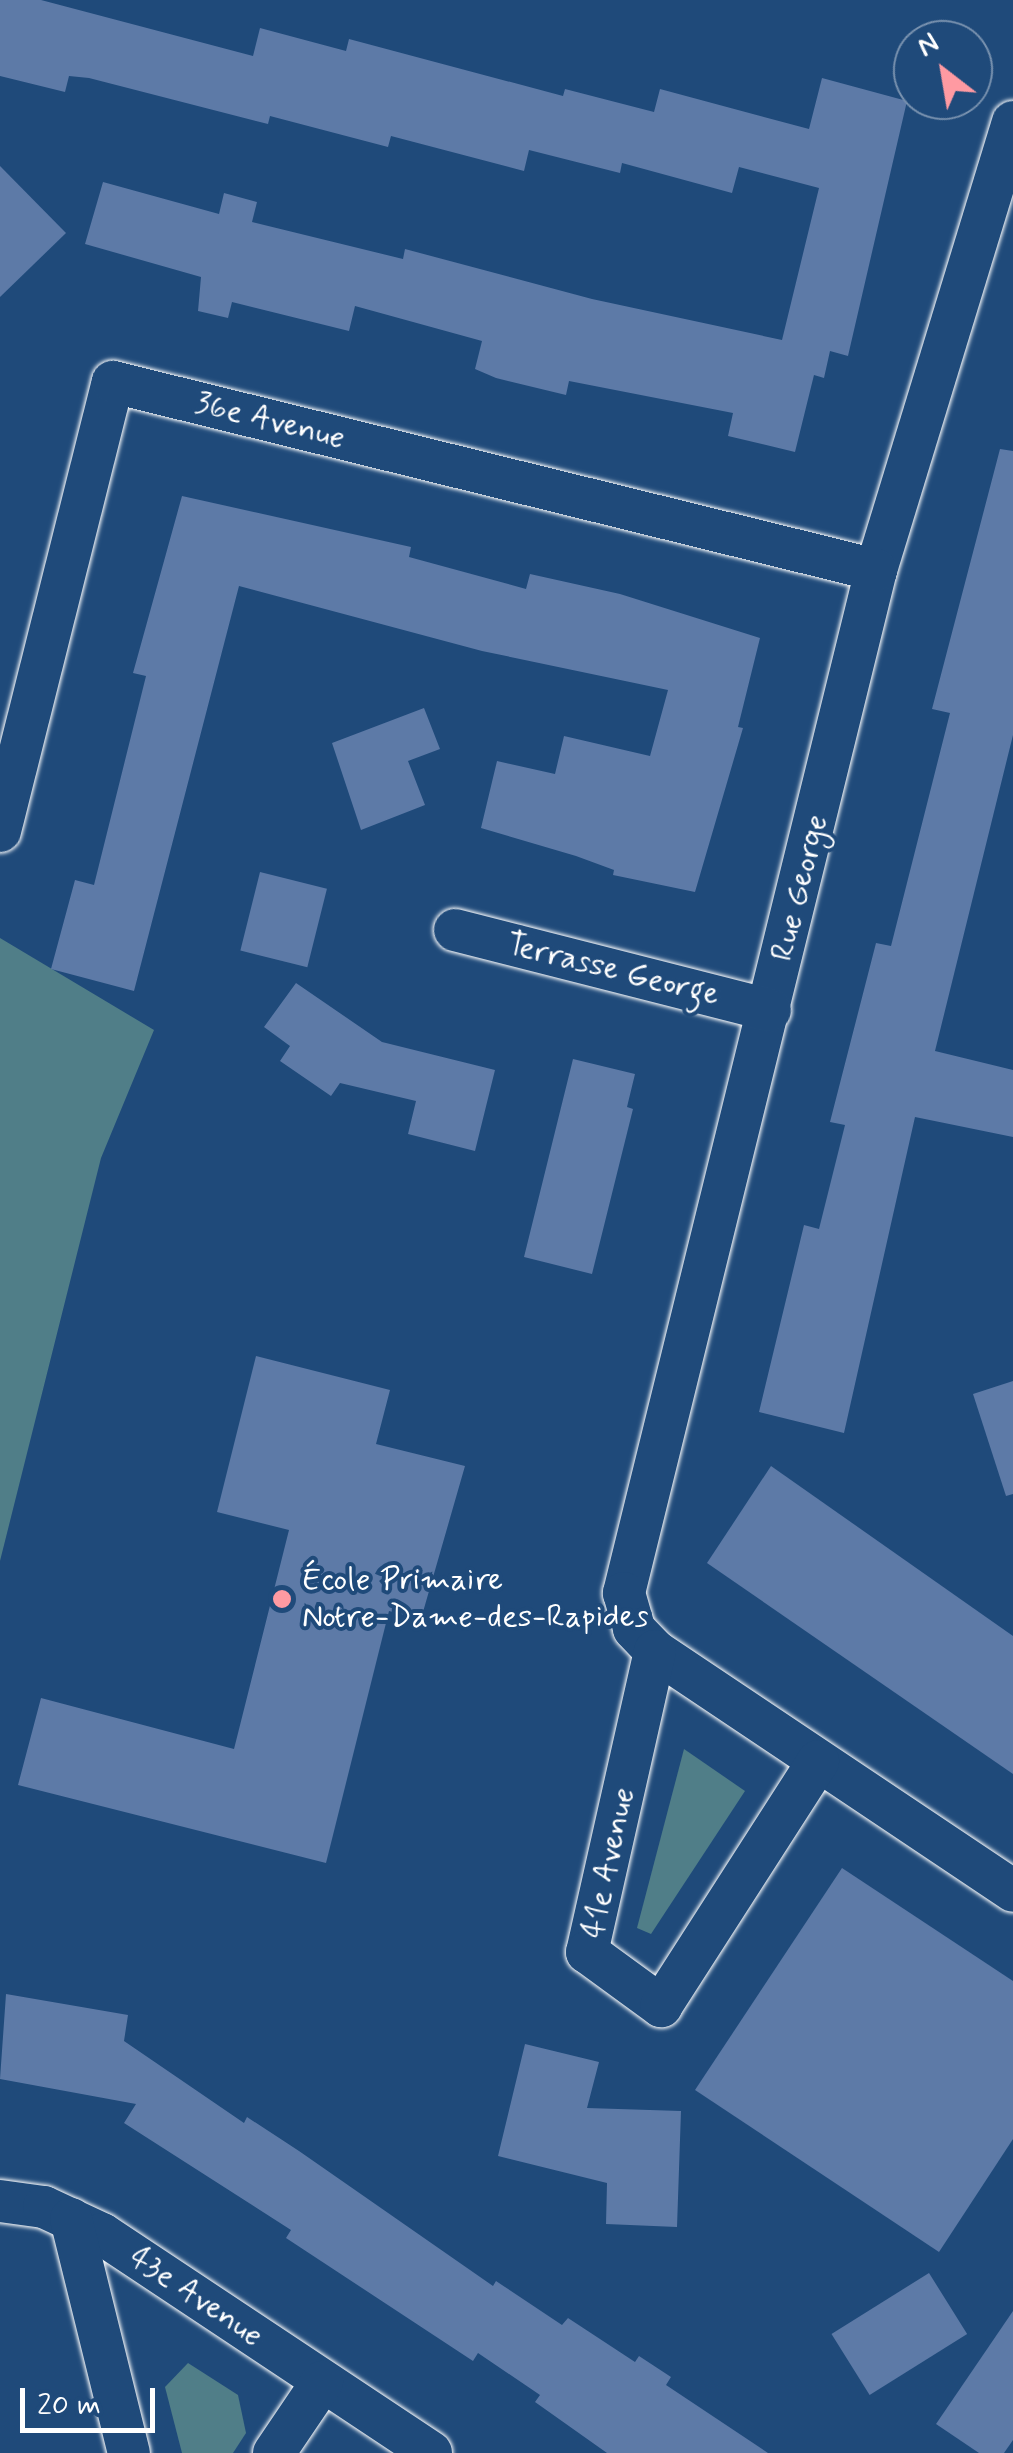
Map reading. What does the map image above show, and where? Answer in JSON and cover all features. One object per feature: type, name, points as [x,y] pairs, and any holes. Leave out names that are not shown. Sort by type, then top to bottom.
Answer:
[{"type":"street","name":"Rue George","points":[[655,1651],[634,1628],[624,1593],[876,570],[1013,122]]},
{"type":"street","name":"36e Avenue","points":[[0,831],[113,382],[876,570]]},
{"type":"street","name":"Terrasse George","points":[[455,930],[770,1010]]},
{"type":"street","points":[[655,1651],[1013,1891]]},
{"type":"street","name":"41e Avenue","points":[[655,1651],[587,1952],[660,2006],[818,1761]]},
{"type":"street","name":"43e Avenue","points":[[0,2201],[72,2219],[431,2453]]},
{"type":"street","points":[[72,2219],[129,2453]]},
{"type":"street","points":[[274,2453],[322,2382]]},
{"type":"green space","points":[[0,938],[154,1030],[101,1158],[0,1561]]},
{"type":"green space","points":[[684,1749],[745,1791],[651,1934],[637,1928]]},
{"type":"green space","points":[[188,2363],[238,2395],[246,2433],[233,2453],[182,2453],[165,2387]]},
{"type":"building","points":[[0,0],[41,0],[253,56],[260,28],[346,51],[349,39],[563,96],[565,89],[654,112],[660,89],[809,129],[822,78],[893,97],[893,120],[903,120],[848,356],[830,351],[824,378],[814,375],[795,452],[728,436],[733,413],[569,381],[566,395],[496,378],[475,369],[482,341],[355,306],[349,331],[232,302],[228,318],[198,311],[201,277],[85,244],[103,182],[219,214],[224,193],[257,202],[252,222],[403,259],[405,249],[592,299],[782,340],[819,188],[739,167],[732,193],[622,163],[620,173],[529,150],[524,171],[391,136],[388,147],[270,116],[268,124],[89,78],[69,76],[65,92],[0,76]]},
{"type":"building","points":[[0,166],[66,233],[0,297]]},
{"type":"building","points":[[1000,449],[1013,451],[1013,735],[935,1051],[1013,1070],[1013,1137],[915,1117],[844,1433],[759,1412],[804,1225],[819,1229],[845,1125],[830,1122],[876,943],[891,946],[950,713],[932,709]]},
{"type":"building","points":[[182,496],[411,547],[409,557],[526,589],[530,574],[620,594],[760,638],[738,727],[743,728],[695,892],[613,875],[614,870],[576,856],[481,828],[497,761],[555,774],[564,736],[650,756],[668,690],[482,651],[239,586],[134,991],[51,969],[75,880],[94,885],[146,676],[133,673]]},
{"type":"building","points":[[424,708],[440,749],[408,761],[425,805],[361,830],[332,743]]},
{"type":"building","points":[[260,872],[327,889],[307,967],[240,951]]},
{"type":"building","points":[[296,983],[382,1042],[495,1070],[475,1151],[408,1134],[416,1101],[340,1083],[331,1096],[280,1061],[290,1046],[264,1027]]},
{"type":"building","points":[[573,1059],[635,1074],[627,1107],[633,1109],[592,1274],[524,1257]]},
{"type":"building","points":[[256,1356],[390,1390],[376,1444],[465,1466],[421,1619],[389,1611],[326,1863],[18,1785],[41,1698],[234,1749],[289,1530],[217,1512]]},
{"type":"building","points":[[1013,1381],[1013,1494],[1006,1496],[973,1394]]},
{"type":"building","points":[[771,1466],[1013,1636],[1013,1774],[707,1563]]},
{"type":"building","points":[[842,1868],[1013,1981],[1013,2139],[939,2252],[695,2090]]},
{"type":"building","points":[[6,1994],[128,2015],[124,2041],[244,2123],[247,2117],[299,2151],[493,2286],[496,2281],[562,2325],[568,2318],[635,2362],[639,2356],[671,2377],[666,2385],[768,2453],[607,2453],[535,2402],[540,2395],[478,2353],[473,2361],[286,2238],[291,2230],[124,2123],[136,2104],[0,2079]]},
{"type":"building","points":[[525,2044],[599,2062],[587,2108],[681,2111],[677,2227],[606,2224],[607,2183],[498,2156]]},
{"type":"building","points":[[929,2273],[967,2334],[870,2395],[831,2334]]},
{"type":"building","points":[[1013,2311],[1013,2440],[1004,2453],[979,2453],[936,2424]]},
{"type":"place","name":"École Primaire Notre-Dame-des-Rapides","points":[[282,1599]]}]
